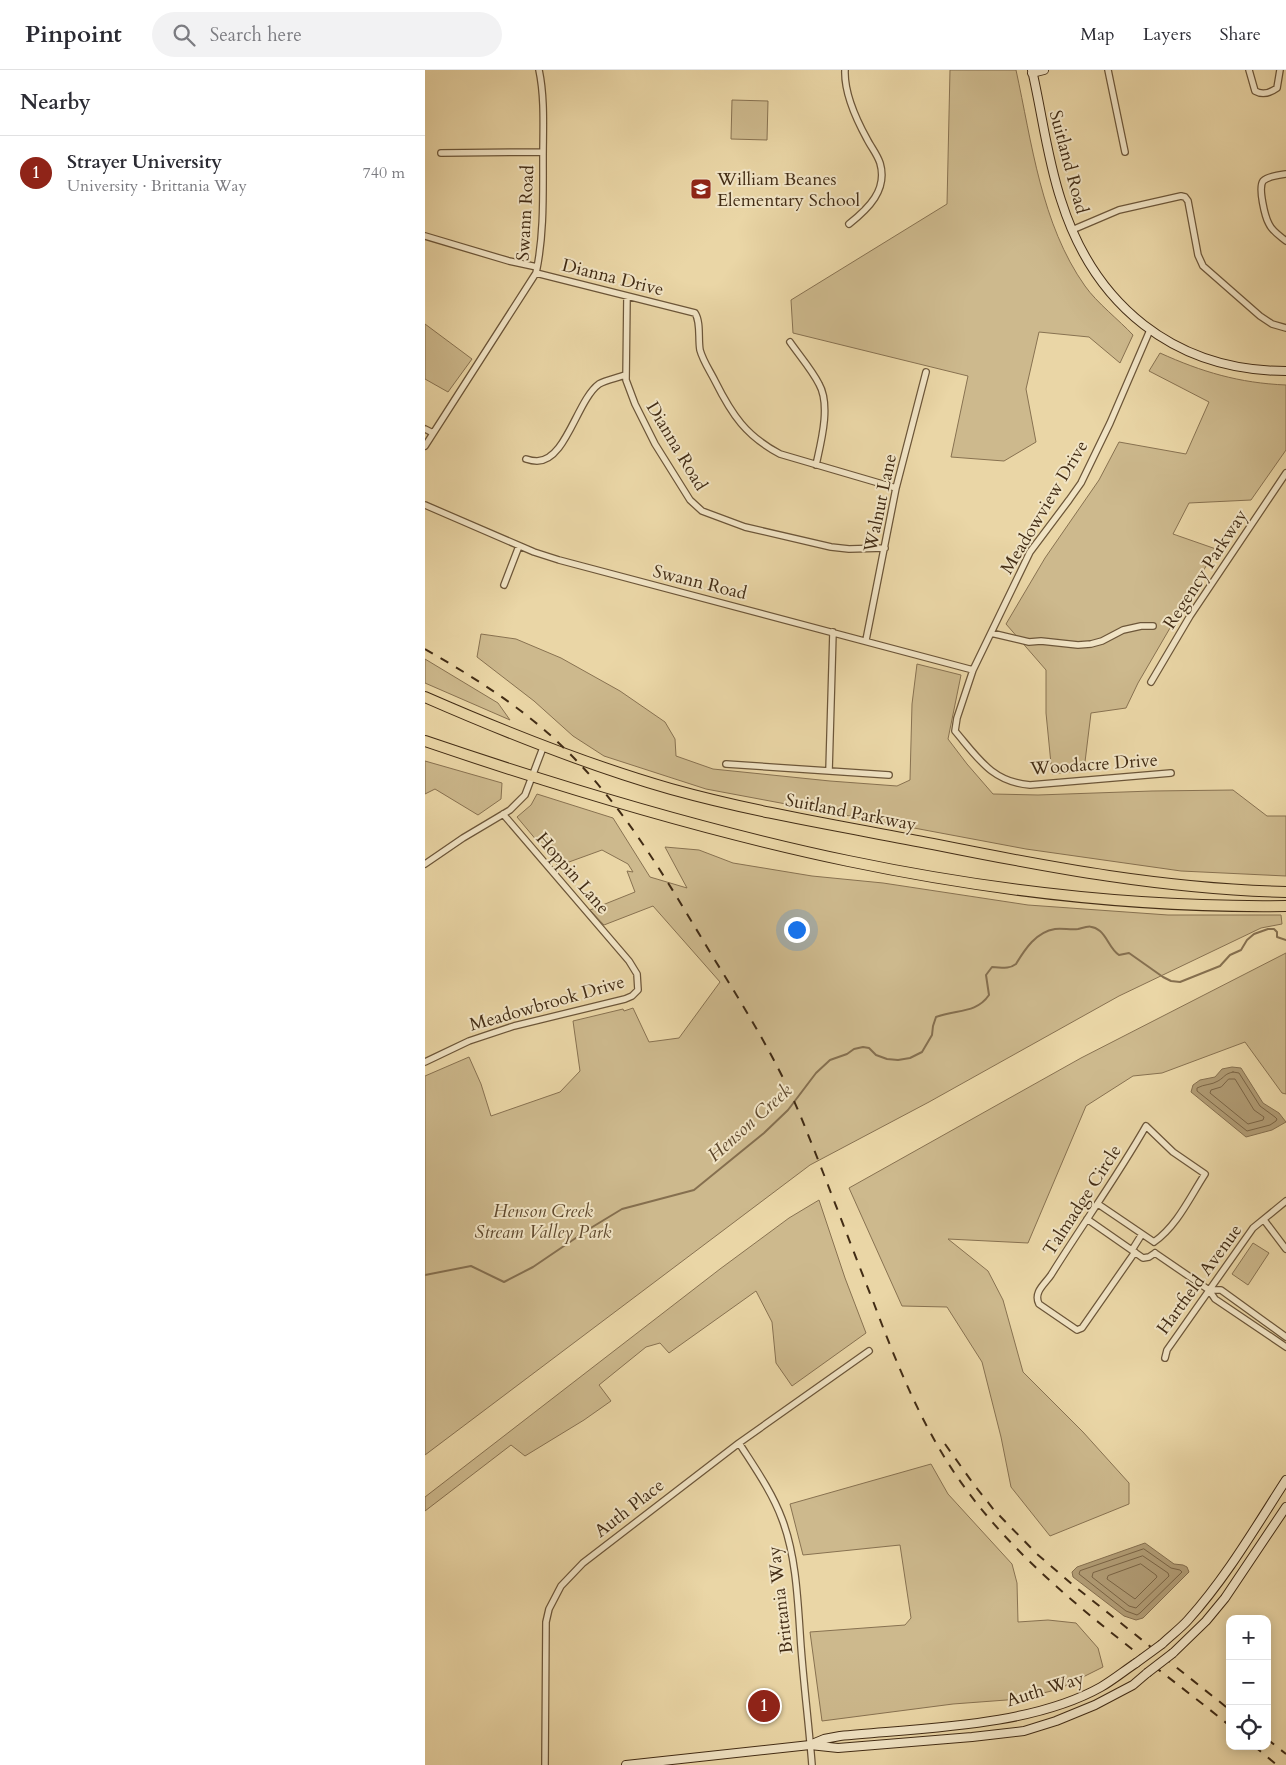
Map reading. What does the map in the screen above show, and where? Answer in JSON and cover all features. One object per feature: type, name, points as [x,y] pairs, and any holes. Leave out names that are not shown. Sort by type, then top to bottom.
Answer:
[{"type":"highway","name":"Suitland Parkway","points":[[425,697],[605,768],[653,784],[721,802],[1088,874],[1191,886],[1286,892]]},
{"type":"highway","points":[[425,741],[680,821],[835,859],[937,879],[1041,894],[1122,902],[1206,906],[1286,906]]},
{"type":"street","name":"Swann Road","points":[[425,446],[537,270],[541,244],[543,152],[539,70]]},
{"type":"street","points":[[845,70],[846,88],[852,105],[882,170],[880,187],[876,198],[849,224]]},
{"type":"street","points":[[1032,72],[1045,70]]},
{"type":"street","points":[[1108,70],[1125,152]]},
{"type":"street","points":[[1249,70],[1257,93],[1267,93],[1277,88],[1280,70]]},
{"type":"street","name":"Suitland Road","points":[[1032,72],[1053,174],[1072,230],[1084,256],[1097,276],[1120,304],[1150,330],[1196,354],[1229,366],[1265,371],[1286,371]]},
{"type":"street","points":[[441,152],[543,152]]},
{"type":"street","points":[[1286,174],[1265,179],[1261,188],[1270,226],[1286,241]]},
{"type":"street","points":[[1072,230],[1127,208],[1181,196],[1185,197],[1188,200],[1198,255],[1203,266],[1260,316],[1272,324],[1286,328]]},
{"type":"street","name":"Dianna Drive","points":[[425,236],[627,296],[692,311],[697,314],[701,353],[722,397],[740,424],[766,446],[780,454],[816,465]]},
{"type":"street","name":"Dianna Road","points":[[627,296],[625,375],[635,404],[655,444],[690,500],[702,510],[745,527],[824,546],[849,549],[885,548]]},
{"type":"street","name":"Meadowview Drive","points":[[973,670],[1030,552],[1081,483],[1113,416],[1150,330]]},
{"type":"street","points":[[790,342],[820,386],[823,394],[825,405],[816,465],[895,488]]},
{"type":"street","name":"Walnut Lane","points":[[867,640],[895,488],[926,372]]},
{"type":"street","points":[[525,459],[538,462],[551,456],[560,446],[571,428],[586,398],[599,384],[625,375]]},
{"type":"street","points":[[425,429],[433,433]]},
{"type":"street","name":"Regency Parkway","points":[[1151,682],[1190,616],[1286,473]]},
{"type":"street","name":"Swann Road","points":[[425,505],[519,546],[559,560],[867,640],[973,670]]},
{"type":"street","points":[[504,584],[519,546]]},
{"type":"street","points":[[991,633],[1029,642],[1078,645],[1102,641],[1123,630],[1141,626],[1153,626]]},
{"type":"street","points":[[829,771],[833,632]]},
{"type":"street","name":"Woodacre Drive","points":[[973,670],[957,718],[955,731],[983,765],[995,774],[1015,784],[1030,785],[1171,773]]},
{"type":"street","points":[[425,864],[463,838],[510,810],[525,795],[544,745]]},
{"type":"street","points":[[726,764],[889,775]]},
{"type":"street","name":"Hoppin Lane","points":[[503,814],[622,952]]},
{"type":"street","name":"Meadowbrook Drive","points":[[425,1062],[469,1041],[514,1026],[632,996],[638,990],[637,974],[622,952]]},
{"type":"street","name":"Talmadge Circle","points":[[1133,1251],[1082,1328],[1077,1330],[1039,1304],[1036,1299],[1037,1293],[1049,1279],[1098,1204],[1146,1126],[1173,1152],[1205,1174],[1174,1222],[1164,1235],[1154,1242]]},
{"type":"street","name":"Hartfield Avenue","points":[[1165,1358],[1167,1350],[1253,1228],[1286,1201]]},
{"type":"street","points":[[1098,1204],[1154,1242],[1155,1253]]},
{"type":"street","points":[[1087,1219],[1143,1258],[1155,1253]]},
{"type":"street","points":[[1264,1220],[1286,1249]]},
{"type":"street","points":[[1133,1251],[1142,1234]]},
{"type":"street","points":[[1155,1253],[1209,1290],[1215,1299],[1286,1347]]},
{"type":"street","points":[[1209,1290],[1221,1290],[1286,1337]]},
{"type":"street","points":[[1261,1331],[1266,1322]]},
{"type":"street","name":"Auth Place","points":[[545,1765],[546,1622],[549,1609],[561,1586],[583,1563],[739,1444],[869,1351]]},
{"type":"street","name":"Brittania Way","points":[[739,1444],[773,1497],[787,1534],[793,1563],[799,1616],[812,1765]]},
{"type":"street","name":"Auth Way","points":[[810,1745],[824,1739],[840,1736],[995,1720],[1034,1712],[1101,1687],[1162,1644],[1187,1622],[1243,1549],[1286,1480]]},
{"type":"street","name":"Auth Way","points":[[626,1765],[669,1763],[810,1745],[838,1748],[972,1737],[1023,1731],[1056,1721],[1095,1705],[1133,1685],[1173,1653],[1225,1598],[1286,1507]]},
{"type":"green space","points":[[950,70],[1016,70],[1040,182],[1058,236],[1070,262],[1085,286],[1133,335],[1120,363],[1089,337],[1039,332],[1026,389],[1036,442],[1004,461],[951,457],[968,376],[793,333],[791,300],[947,204]]},
{"type":"green space","points":[[732,100],[768,101],[767,140],[731,139]]},
{"type":"green space","points":[[425,324],[472,359],[448,392],[425,379]]},
{"type":"green space","points":[[1160,353],[1191,366],[1221,375],[1252,382],[1286,385],[1286,450],[1251,500],[1189,503],[1173,534],[1216,549],[1138,683],[1126,708],[1091,713],[1084,770],[1052,774],[1046,713],[1046,670],[1006,624],[1045,558],[1099,480],[1119,442],[1186,454],[1209,402],[1149,371]]},
{"type":"green space","points":[[481,634],[516,639],[561,658],[620,691],[665,722],[675,739],[676,756],[713,769],[830,781],[897,786],[910,780],[912,704],[917,664],[961,675],[948,739],[993,794],[1038,795],[1233,790],[1267,816],[1286,816],[1286,876],[1181,871],[1026,849],[706,789],[604,756],[573,736],[534,701],[477,657]]},
{"type":"green space","points":[[425,659],[498,703],[510,720],[425,683]]},
{"type":"green space","points":[[425,761],[502,783],[501,799],[478,815],[435,789],[425,794]]},
{"type":"green space","name":"Henson Creek Stream Valley Park","points":[[537,794],[613,818],[650,877],[687,888],[665,847],[699,850],[733,863],[812,876],[883,883],[1028,905],[1168,915],[1281,915],[1282,924],[1261,928],[1119,996],[929,1102],[810,1165],[425,1455],[425,1076],[469,1057],[481,1084],[491,1116],[560,1092],[580,1071],[573,1021],[633,1008],[649,1042],[679,1038],[720,982],[653,906],[604,925],[590,910],[635,892],[627,871],[633,872],[628,864],[602,850],[558,866],[517,817],[531,805]]},
{"type":"green space","points":[[1286,953],[1286,1094],[1282,1093],[1245,1042],[1162,1073],[1133,1076],[1086,1106],[1028,1243],[948,1239],[988,1271],[1003,1300],[1023,1372],[1083,1432],[1129,1483],[1129,1504],[1050,1536],[1011,1487],[1001,1437],[982,1362],[947,1307],[902,1306],[849,1188],[1081,1058]]},
{"type":"green space","points":[[819,1200],[866,1333],[792,1386],[776,1363],[772,1322],[756,1291],[669,1353],[660,1343],[646,1347],[599,1385],[611,1401],[525,1456],[511,1445],[425,1511],[425,1497],[720,1269],[789,1218]]},
{"type":"green space","points":[[1253,1243],[1269,1253],[1248,1285],[1232,1274]]},
{"type":"green space","points":[[931,1464],[948,1494],[1012,1564],[1017,1583],[1018,1622],[1048,1620],[1076,1623],[1098,1648],[1103,1667],[1059,1689],[1020,1699],[953,1704],[822,1721],[810,1632],[905,1625],[911,1618],[900,1545],[803,1555],[790,1504]]},
{"type":"water","points":[[1241,1068],[1263,1103],[1279,1113],[1286,1122],[1272,1130],[1246,1137],[1191,1092],[1193,1085],[1200,1080],[1215,1077],[1222,1069]]},
{"type":"water","points":[[1145,1543],[1174,1564],[1187,1567],[1189,1572],[1143,1618],[1136,1620],[1124,1616],[1073,1577],[1072,1572],[1077,1567]]},
{"type":"waterway","name":"Henson Creek","points":[[425,1275],[471,1266],[504,1282],[533,1267],[622,1209],[694,1190],[764,1133],[788,1110],[816,1073],[830,1060],[863,1047],[869,1048],[876,1055],[898,1060],[910,1058],[922,1052],[932,1035],[936,1017],[972,1008],[984,1001],[989,995],[986,975],[992,967],[1007,968],[1013,966],[1032,942],[1048,931],[1094,927],[1103,934],[1113,950],[1119,955],[1129,953],[1163,977],[1171,981],[1180,982],[1220,966],[1230,955],[1241,950],[1247,940],[1254,934],[1274,929],[1277,932],[1277,937],[1286,940]]},
{"type":"railway","points":[[425,649],[501,697],[554,738],[591,777],[630,825],[664,877],[751,1019],[796,1104],[906,1384],[936,1444],[976,1503],[1008,1539],[1078,1605],[1226,1723]]},
{"type":"railway","points":[[945,1444],[994,1510],[1037,1554],[1226,1707]]},
{"type":"railway","points":[[1271,1742],[1286,1754]]},
{"type":"railway","points":[[1259,1750],[1277,1765]]},
{"type":"place","name":"William Beanes Elementary School","points":[[701,189]]},
{"type":"place","name":"Strayer University","points":[[764,1706]]}]
